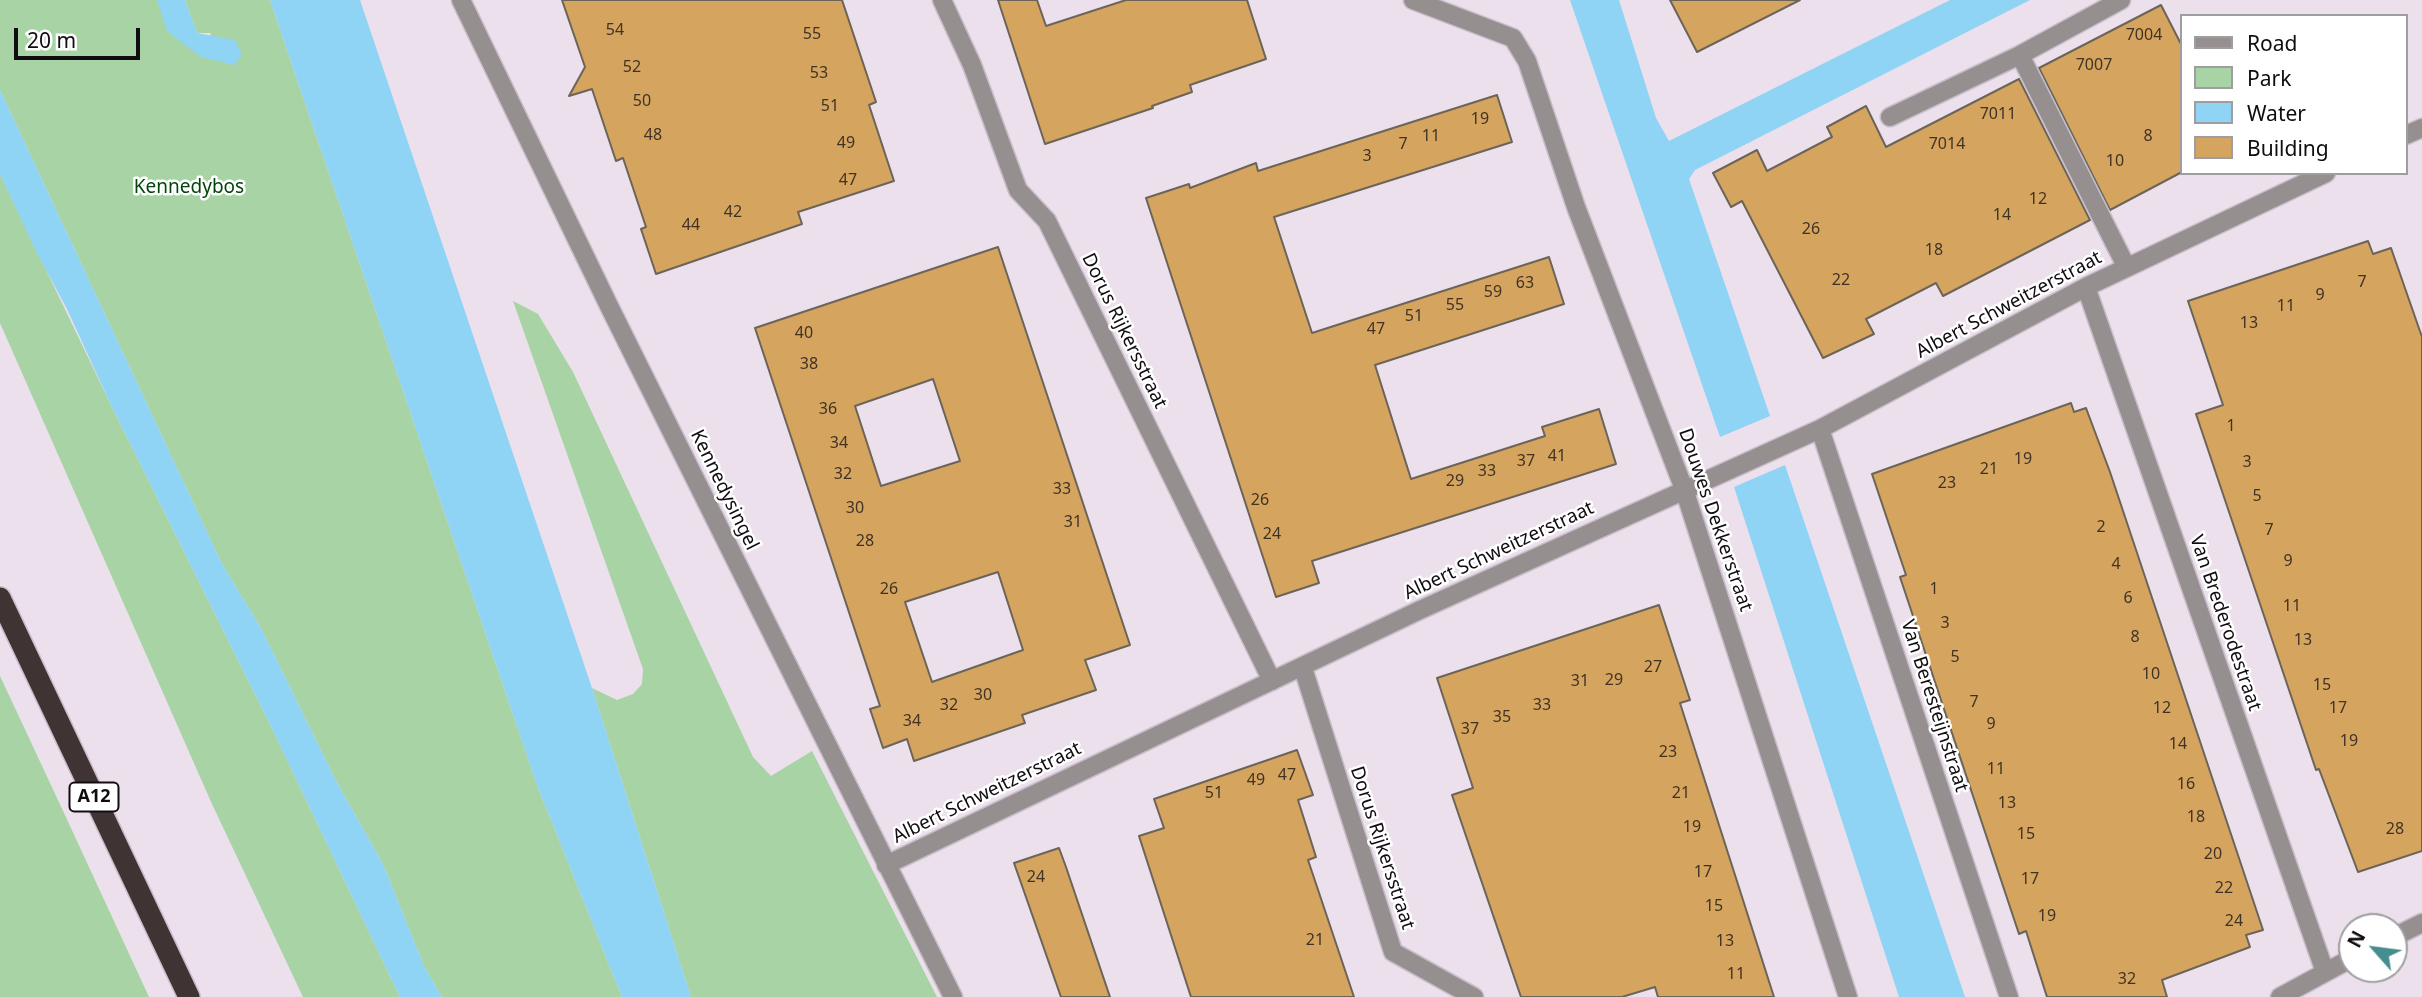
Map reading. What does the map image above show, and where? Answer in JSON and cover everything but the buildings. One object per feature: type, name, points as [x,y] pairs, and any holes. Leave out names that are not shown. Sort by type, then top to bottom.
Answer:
[{"type":"highway","name":"A12","points":[[0,598],[189,997]]},
{"type":"street","name":"Kennedysingel","points":[[461,0],[953,997]]},
{"type":"street","name":"Dorus Rijkersstraat","points":[[942,0],[972,65],[1018,190],[1047,222],[1272,681]]},
{"type":"street","name":"Douwes Dekkerstraat","points":[[1413,0],[1513,38],[1527,61],[1576,207],[1685,489],[1848,997]]},
{"type":"street","points":[[1890,117],[2020,55],[2121,0]]},
{"type":"street","name":"Albert Schweitzerstraat","points":[[2020,55],[2126,266]]},
{"type":"street","name":"Albert Schweitzerstraat","points":[[886,864],[1303,668],[1420,610],[1820,429],[2126,266],[2322,175]]},
{"type":"street","name":"Van Brederodestraat","points":[[2085,287],[2325,972]]},
{"type":"street","name":"Van Beresteijnstraat","points":[[1820,429],[2009,997]]},
{"type":"street","name":"Dorus Rijkersstraat","points":[[1303,668],[1393,952],[1474,997]]},
{"type":"street","points":[[2280,997],[2338,965]]},
{"type":"green space","name":"Kennedybos","points":[[0,0],[157,0],[201,57],[211,33],[197,33],[185,0],[270,0],[537,785],[622,997],[442,997],[424,966],[383,864],[336,781],[262,630],[221,562],[0,90]]},
{"type":"green space","points":[[0,174],[110,403],[268,720],[400,997],[303,997],[212,804],[0,323]]},
{"type":"green space","points":[[513,301],[538,314],[573,372],[753,757],[771,776],[812,751],[937,997],[691,997],[592,688],[617,700],[633,694],[642,684],[643,669]]},
{"type":"green space","points":[[0,676],[64,813],[149,997],[0,997]]},
{"type":"water","points":[[157,0],[185,0],[197,33],[235,40],[242,54],[235,65],[201,57],[167,31]]},
{"type":"water","points":[[270,0],[360,0],[592,688],[691,997],[622,997],[537,785]]},
{"type":"water","points":[[1570,0],[1619,0],[1656,118],[1669,141],[1950,0],[2030,0],[1695,170],[1689,179],[1770,416],[1720,437]]},
{"type":"water","points":[[0,90],[221,562],[262,630],[336,781],[383,864],[424,966],[442,997],[400,997],[268,720],[110,403],[0,174]]},
{"type":"water","points":[[1785,465],[1965,997],[1899,997],[1734,487]]}]
